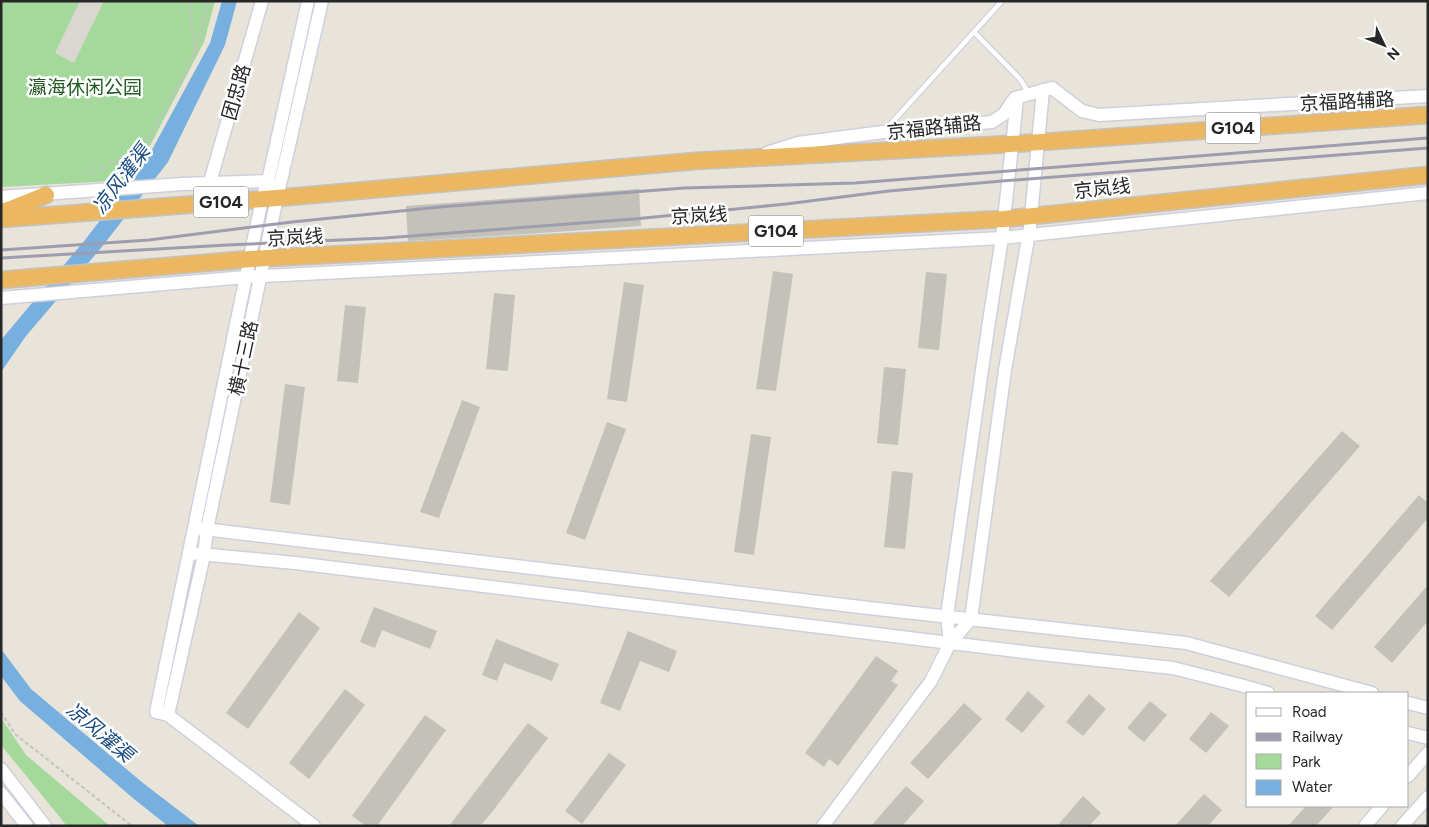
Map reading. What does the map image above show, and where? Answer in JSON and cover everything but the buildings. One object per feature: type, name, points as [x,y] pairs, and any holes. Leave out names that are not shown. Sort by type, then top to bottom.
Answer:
[{"type":"highway","name":"G104","points":[[1,220],[695,161],[1011,144],[1428,115]]},
{"type":"highway","name":"京岚线","points":[[1,280],[258,258],[1004,219],[1428,175]]},
{"type":"highway","points":[[1,212],[46,195]]},
{"type":"street","name":"团忠路","points":[[210,182],[262,1]]},
{"type":"street","points":[[270,198],[268,181],[308,1]]},
{"type":"street","name":"横十三路","points":[[162,714],[189,554],[201,528],[260,276],[258,258],[270,198],[322,1]]},
{"type":"street","name":"京福路辅路","points":[[1043,90],[1049,88],[1055,90],[1082,111],[1099,115],[1428,96]]},
{"type":"street","points":[[823,826],[931,681],[950,643],[971,619],[1005,370],[1031,216],[1043,90],[1023,95],[1011,144],[1002,238],[947,616],[950,643]]},
{"type":"street","name":"京福路辅路","points":[[752,158],[798,143],[994,121],[1006,113],[1013,100],[1023,95]]},
{"type":"street","points":[[1,197],[210,182],[268,181]]},
{"type":"street","points":[[1,298],[260,276],[1002,238],[1428,193]]},
{"type":"street","name":"横十三路","points":[[162,714],[204,555],[201,528],[246,277],[258,258]]},
{"type":"street","points":[[201,528],[1186,643],[1368,692]]},
{"type":"street","points":[[189,554],[295,563],[950,643],[1173,668],[1265,692]]},
{"type":"street","points":[[1409,703],[1428,708]]},
{"type":"street","points":[[162,714],[314,826]]},
{"type":"street","points":[[1409,733],[1428,738]]},
{"type":"street","points":[[1409,775],[1428,753]]},
{"type":"street","points":[[1,769],[45,826]]},
{"type":"street","points":[[1,793],[27,826]]},
{"type":"street","points":[[1402,826],[1428,797]]},
{"type":"street","points":[[1365,826],[1381,807]]},
{"type":"lane","points":[[883,132],[1002,1]]},
{"type":"lane","points":[[974,32],[1020,79],[1023,95]]},
{"type":"path","points":[[190,1],[194,52]]},
{"type":"path","points":[[87,172],[137,152],[146,143],[191,62],[209,1]]},
{"type":"path","points":[[1,712],[15,734],[132,826]]},
{"type":"green space","name":"瀛海休闲公园","points":[[1,1],[215,1],[204,42],[132,180],[1,187]]},
{"type":"green space","points":[[1,718],[26,755],[110,826],[67,826],[1,745]]},
{"type":"shaded area","points":[[80,1],[104,1],[74,63],[55,53]]},
{"type":"water","points":[[222,1],[237,1],[225,45],[168,162],[101,248],[26,336],[1,372],[1,340],[85,240],[147,159],[210,43]]},
{"type":"water","points":[[1,649],[31,689],[143,783],[199,826],[168,826],[20,701],[1,676]]},
{"type":"railway","points":[[1,250],[149,240],[292,222],[440,207],[684,188],[855,183],[1428,138]]},
{"type":"railway","points":[[1,258],[385,238],[634,219],[786,204],[889,191],[1428,148]]},
{"type":"water label","name":"凉风灌渠","points":[[121,179]]},
{"type":"water label","name":"凉风灌渠","points":[[100,732]]}]
